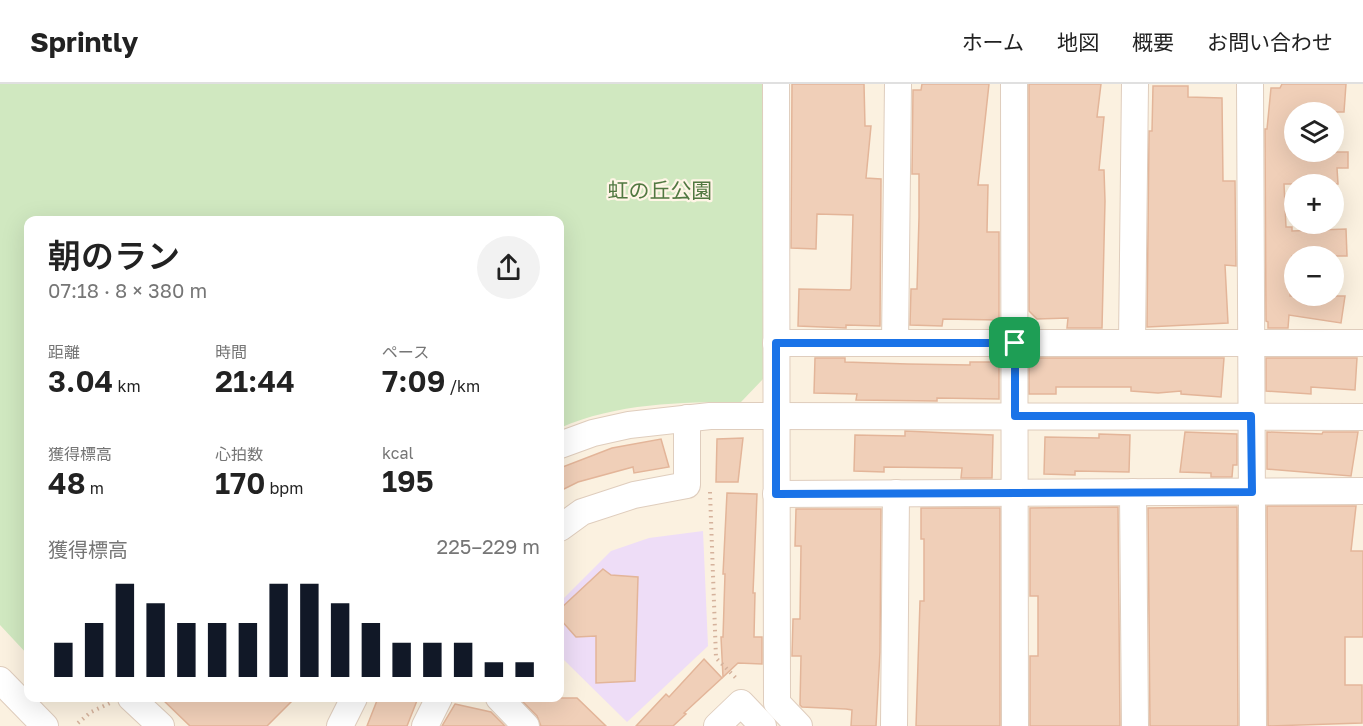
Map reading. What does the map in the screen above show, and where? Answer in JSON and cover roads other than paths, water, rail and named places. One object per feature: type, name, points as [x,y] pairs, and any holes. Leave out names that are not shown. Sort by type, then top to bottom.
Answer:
[{"type":"street","points":[[776,84],[777,703],[799,726]]},
{"type":"street","points":[[894,343],[898,84]]},
{"type":"street","points":[[1014,84],[1015,726]]},
{"type":"street","points":[[1132,343],[1135,84]]},
{"type":"street","points":[[1250,84],[1253,726]]},
{"type":"street","points":[[776,343],[1363,343]]},
{"type":"street","points":[[564,444],[593,433],[629,425],[687,418],[776,416],[1363,417]]},
{"type":"street","points":[[564,525],[582,512],[634,495],[687,485],[687,418]]},
{"type":"street","points":[[776,494],[1363,491]]},
{"type":"street","points":[[1133,492],[1135,726]]},
{"type":"street","points":[[894,726],[896,493]]},
{"type":"street","points":[[0,680],[45,726]]},
{"type":"street","points":[[125,702],[161,726]]},
{"type":"street","points":[[340,726],[352,702]]},
{"type":"street","points":[[425,726],[437,702]]},
{"type":"street","points":[[503,702],[526,726]]},
{"type":"street","points":[[717,726],[741,703],[763,726]]},
{"type":"park label","name":"虹の丘公園","points":[[660,190]]}]
